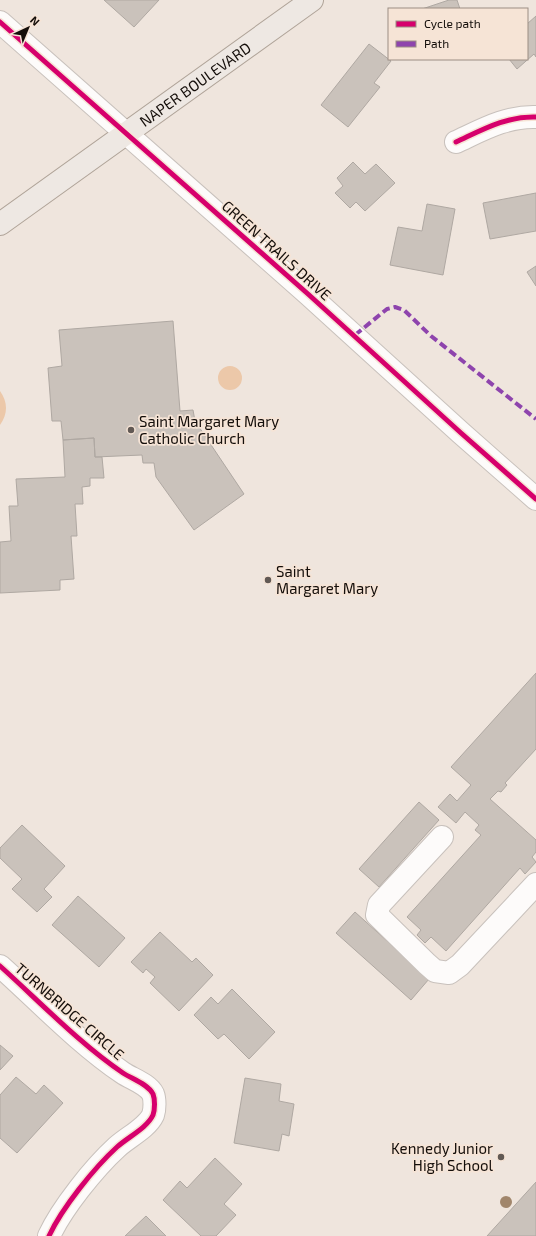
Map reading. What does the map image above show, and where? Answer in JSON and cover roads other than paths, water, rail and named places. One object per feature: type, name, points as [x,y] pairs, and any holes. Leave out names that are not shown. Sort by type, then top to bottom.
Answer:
[{"type":"main road","name":"NAPER BOULEVARD","points":[[0,224],[312,0]]},
{"type":"street","name":"GREEN TRAILS DRIVE","points":[[0,22],[536,499]]},
{"type":"street","points":[[456,142],[506,120],[536,117]]},
{"type":"street","points":[[442,838],[380,905],[376,915],[385,926],[435,971],[449,973],[460,965],[536,884]]},
{"type":"street","name":"TURNBRIDGE CIRCLE","points":[[0,966],[98,1054],[153,1093],[155,1104],[153,1115],[147,1123],[116,1148],[79,1190],[49,1236]]},
{"type":"place","name":"Saint Margaret Mary Catholic Church","points":[[131,430]]},
{"type":"place","name":"Saint Margaret Mary","points":[[268,580]]},
{"type":"place","name":"Kennedy Junior High School","points":[[501,1157]]}]
